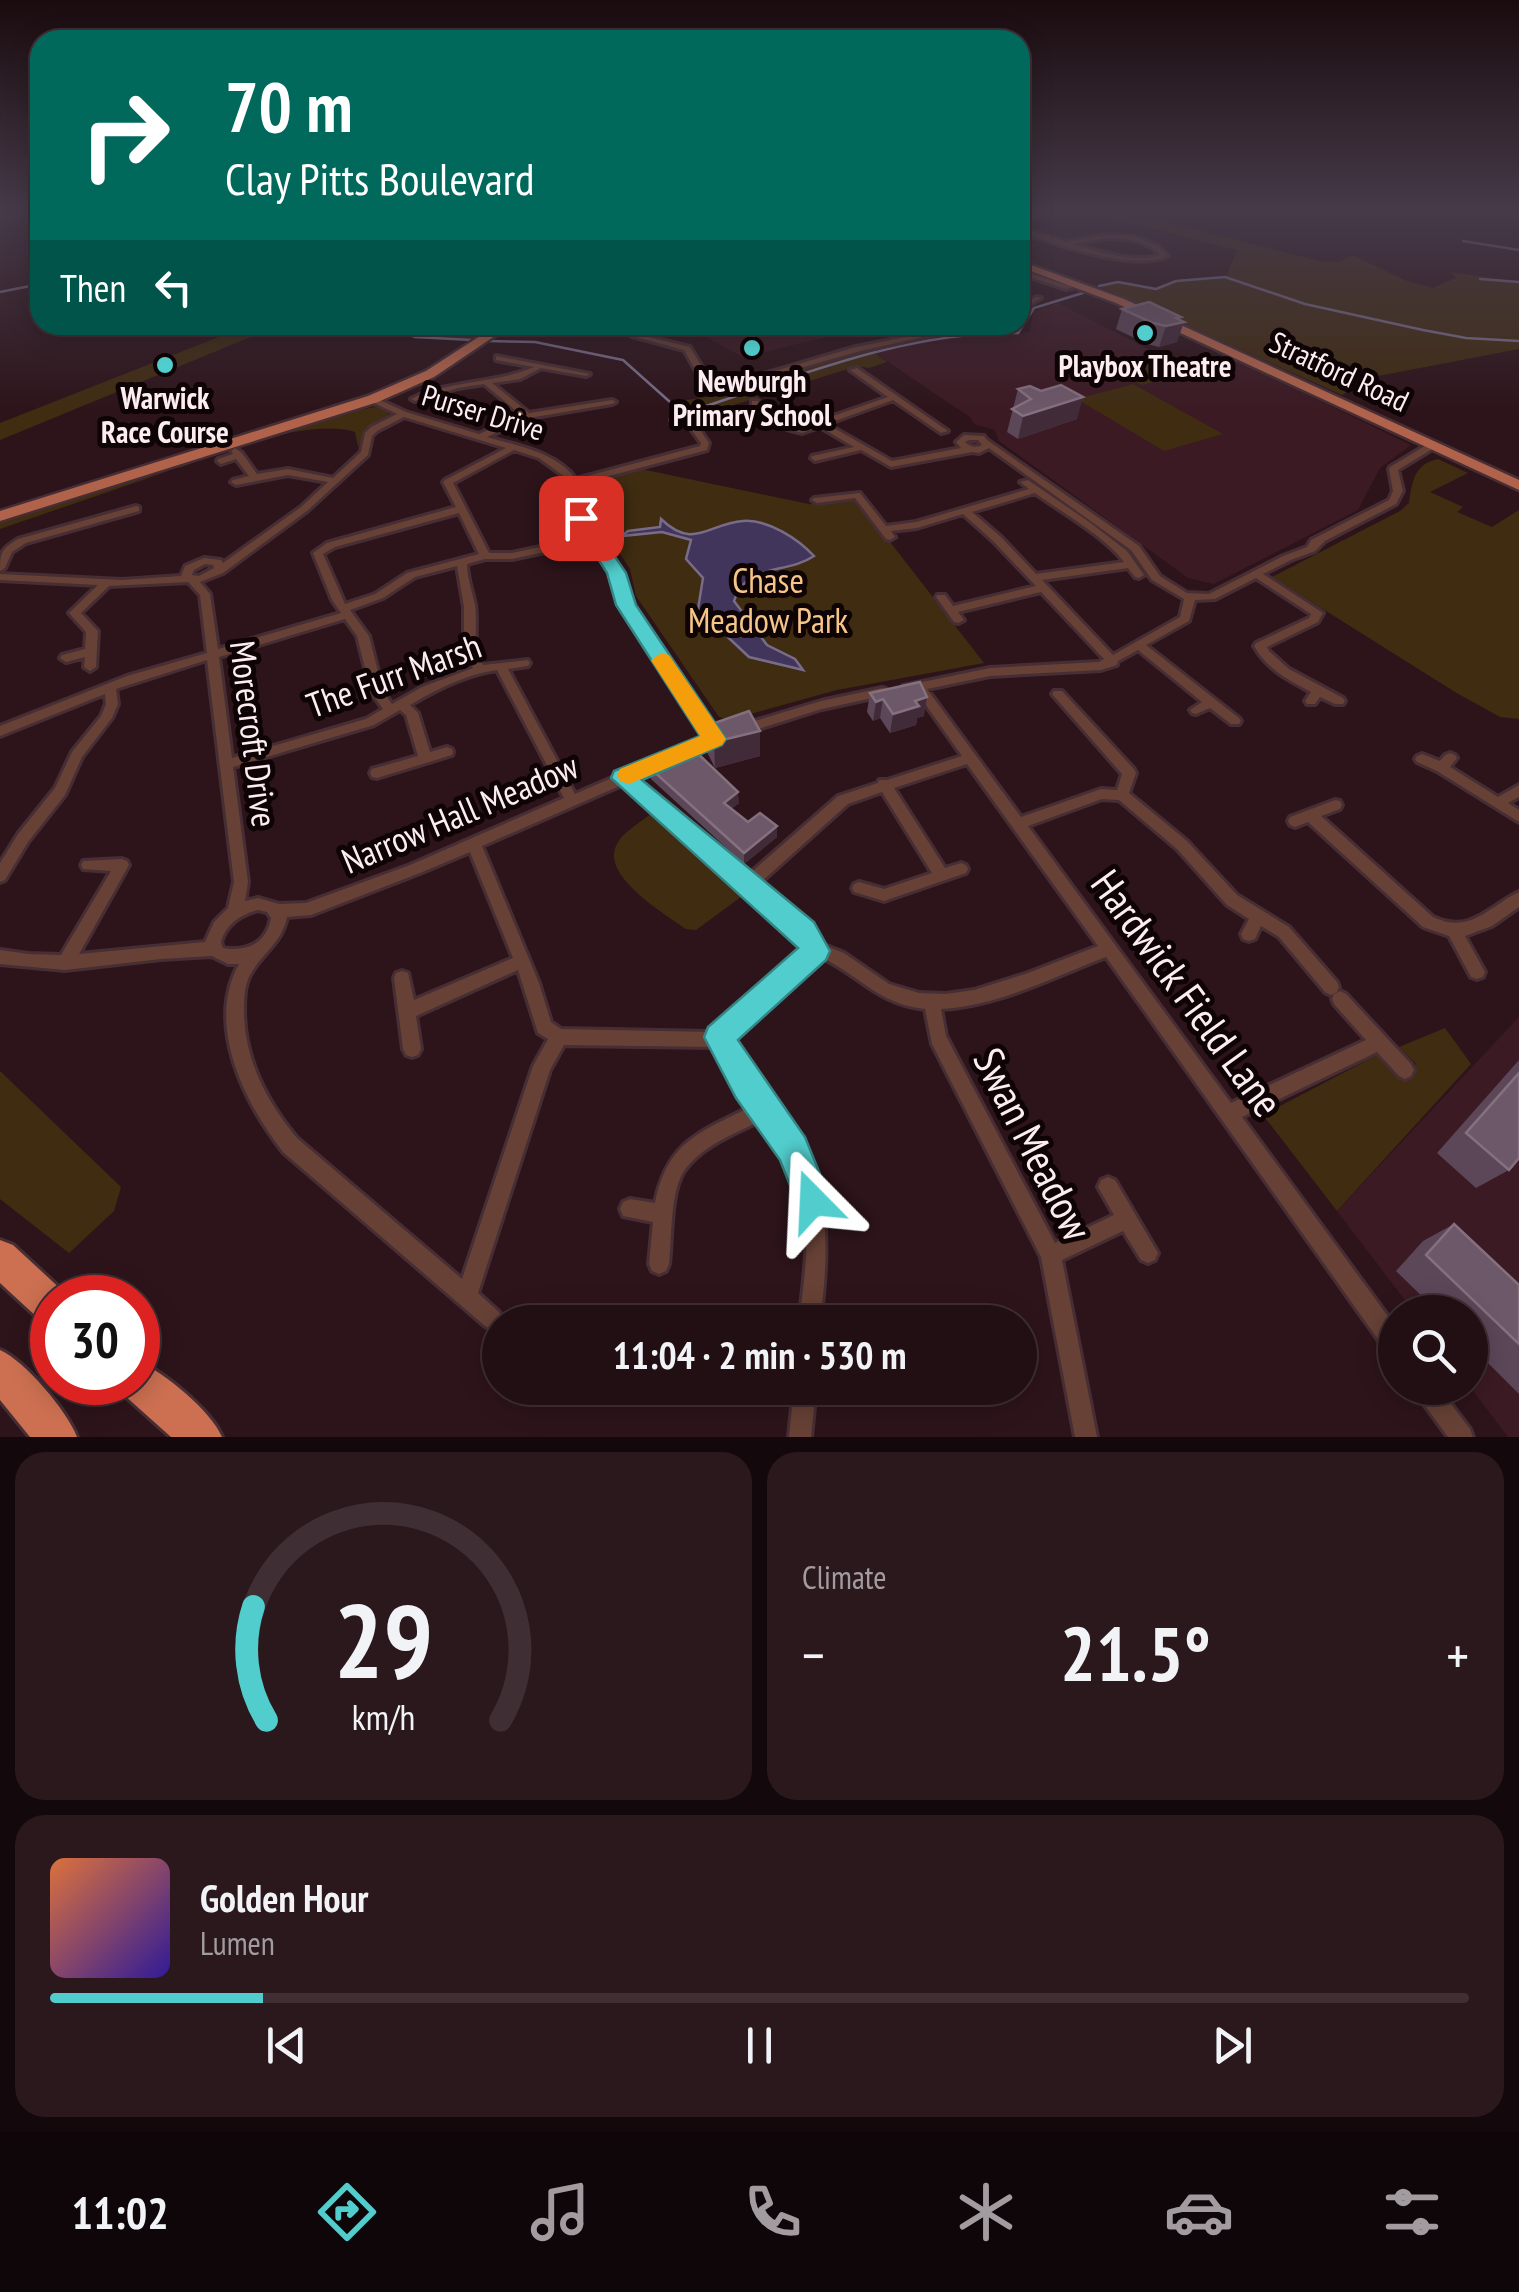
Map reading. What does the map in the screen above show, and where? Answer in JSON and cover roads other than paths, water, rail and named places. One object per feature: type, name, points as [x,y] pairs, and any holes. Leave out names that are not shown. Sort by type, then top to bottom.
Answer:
[{"type":"highway","points":[[0,1258],[30,1286]]},
{"type":"highway","points":[[0,1370],[57,1437]]},
{"type":"highway","points":[[160,1400],[202,1437]]},
{"type":"main road","name":"Stratford Road","points":[[1052,277],[1080,285],[1519,486]]},
{"type":"main road","points":[[0,516],[373,399],[430,374],[490,335]]},
{"type":"street","points":[[1030,303],[1038,298]]},
{"type":"street","points":[[634,335],[687,349],[709,386],[728,388],[859,349],[930,335]]},
{"type":"street","points":[[488,364],[502,356],[578,376]]},
{"type":"street","points":[[415,399],[429,400],[518,377],[537,368]]},
{"type":"street","points":[[843,374],[858,369],[944,432]]},
{"type":"street","points":[[487,383],[527,416]]},
{"type":"street","points":[[743,407],[759,402],[793,429],[820,424],[895,397]]},
{"type":"street","name":"Purser Drive","points":[[373,399],[403,414],[551,460],[575,482],[581,518],[616,573],[626,605],[714,739]]},
{"type":"street","points":[[480,437],[527,416],[612,402]]},
{"type":"street","points":[[0,576],[106,583],[218,572],[335,481],[364,453],[372,431],[403,414]]},
{"type":"street","points":[[675,420],[702,418]]},
{"type":"street","points":[[690,420],[706,446]]},
{"type":"street","points":[[916,427],[932,423]]},
{"type":"street","points":[[820,424],[894,464],[942,452],[986,448],[987,443]]},
{"type":"street","points":[[941,596],[955,615],[1038,583],[1136,570],[1124,553],[1047,497],[1010,459],[987,443],[974,437],[942,452]]},
{"type":"street","points":[[960,442],[973,450],[1010,459]]},
{"type":"street","points":[[575,482],[706,446],[718,450]]},
{"type":"street","points":[[1025,482],[1074,505],[1135,548],[1156,578],[1185,595],[1211,598],[1287,558],[1311,550],[1320,541],[1393,502],[1398,491],[1393,469],[1430,446]]},
{"type":"street","points":[[486,556],[448,481],[512,448]]},
{"type":"street","points":[[814,458],[860,448]]},
{"type":"street","points":[[221,461],[237,453],[255,476]]},
{"type":"street","points":[[236,482],[288,472],[335,481]]},
{"type":"street","points":[[817,500],[857,495],[887,533],[1041,487]]},
{"type":"street","points":[[0,568],[6,553],[22,541],[136,509]]},
{"type":"street","points":[[425,759],[414,716],[380,698],[363,636],[344,612],[318,556],[321,550],[461,510]]},
{"type":"street","points":[[964,511],[997,538],[1113,662]]},
{"type":"street","points":[[0,731],[110,688],[344,612],[379,596],[407,576],[486,556],[512,556],[593,539]]},
{"type":"street","points":[[190,576],[209,561],[245,552]]},
{"type":"street","points":[[209,561],[220,564],[218,572]]},
{"type":"street","points":[[462,563],[460,582],[470,610],[467,639],[480,670]]},
{"type":"street","name":"Morecroft Drive","points":[[205,594],[218,572]]},
{"type":"street","points":[[1256,574],[1318,613],[1314,620],[1260,646],[1264,654],[1314,696],[1340,701]]},
{"type":"street","name":"Morecroft Drive","points":[[190,576],[205,594],[241,882],[234,912]]},
{"type":"street","points":[[90,666],[92,631],[75,613],[106,583]]},
{"type":"street","name":"Narrow Hall Meadow","points":[[277,931],[306,910],[474,846],[714,739],[822,705],[990,672],[1076,670],[1113,662],[1185,620],[1185,595]]},
{"type":"street","points":[[1141,647],[1166,663],[1235,722]]},
{"type":"street","points":[[66,658],[90,652]]},
{"type":"street","name":"The Furr Marsh","points":[[227,764],[370,722],[426,690],[480,670],[524,663]]},
{"type":"street","points":[[501,667],[572,800]]},
{"type":"street","name":"Hardwick Field Lane","points":[[919,687],[1378,1321]]},
{"type":"street","points":[[0,876],[23,838],[60,791],[77,755],[106,718],[112,704],[110,688]]},
{"type":"street","points":[[1058,694],[1129,773],[1122,795]]},
{"type":"street","points":[[1196,710],[1210,703]]},
{"type":"street","points":[[377,774],[447,752]]},
{"type":"street","points":[[748,884],[836,805],[884,784],[969,758]]},
{"type":"street","points":[[1422,759],[1446,763],[1519,817]]},
{"type":"street","points":[[623,778],[804,931],[816,951]]},
{"type":"street","points":[[884,784],[941,876]]},
{"type":"street","points":[[1498,803],[1519,790]]},
{"type":"street","points":[[1018,824],[1100,794],[1122,795],[1182,845],[1232,900],[1284,932],[1405,1070]]},
{"type":"street","points":[[1334,804],[1303,818],[1428,922],[1455,933],[1477,972]]},
{"type":"street","points":[[474,846],[522,961],[544,1027],[559,1037],[698,1042],[719,1037],[816,951],[828,952],[889,992],[932,1003],[958,1002],[1108,949]]},
{"type":"street","points":[[66,963],[122,866],[88,865]]},
{"type":"street","points":[[859,888],[884,895],[962,869]]},
{"type":"street","points":[[239,980],[277,931],[276,911],[258,904],[241,882]]},
{"type":"street","points":[[1455,933],[1504,910],[1519,898]]},
{"type":"street","points":[[180,949],[218,928],[234,912],[258,904]]},
{"type":"street","name":"Narrow Hall Meadow","points":[[276,911],[306,910]]},
{"type":"street","points":[[1248,934],[1258,918]]},
{"type":"street","points":[[218,928],[222,953],[239,980],[240,1041],[257,1096],[276,1129],[482,1309]]},
{"type":"street","points":[[0,957],[66,963],[122,960],[180,949],[222,953],[260,949]]},
{"type":"street","points":[[411,1010],[522,961]]},
{"type":"street","points":[[402,978],[411,1010],[407,1022],[412,1049]]},
{"type":"street","name":"Swan Meadow","points":[[932,1003],[938,1038],[1051,1255],[1086,1437]]},
{"type":"street","points":[[467,1294],[542,1066],[559,1037]]},
{"type":"street","points":[[719,1037],[793,1149],[813,1201],[816,1256],[812,1305]]},
{"type":"street","points":[[1228,1114],[1379,1043]]},
{"type":"street","points":[[659,1264],[673,1174],[681,1160],[764,1109]]},
{"type":"street","points":[[1108,1187],[1148,1252]]},
{"type":"street","points":[[630,1208],[665,1214]]},
{"type":"street","points":[[1051,1255],[1127,1218]]},
{"type":"street","points":[[800,1437],[803,1405]]},
{"type":"street","points":[[1438,1405],[1462,1437]]},
{"type":"waterway","points":[[1099,286],[1118,282],[1156,289],[1176,281],[1224,277]]},
{"type":"waterway","points":[[1225,277],[1305,304],[1423,330],[1466,338],[1519,341]]},
{"type":"waterway","points":[[1480,279],[1519,282]]},
{"type":"waterway","points":[[0,292],[30,286]]},
{"type":"waterway","points":[[1030,314],[1034,308],[1086,292]]},
{"type":"waterway","points":[[410,335],[472,340]]},
{"type":"waterway","points":[[487,341],[535,342],[623,360],[679,410],[694,410],[853,358],[968,335]]},
{"type":"place","name":"Playbox Theatre","points":[[1145,333]]},
{"type":"place","name":"Newburgh Primary School","points":[[752,348]]},
{"type":"place","name":"Warwick Race Course","points":[[165,365]]},
{"type":"park label","name":"Chase Meadow Park","points":[[768,601]]}]
